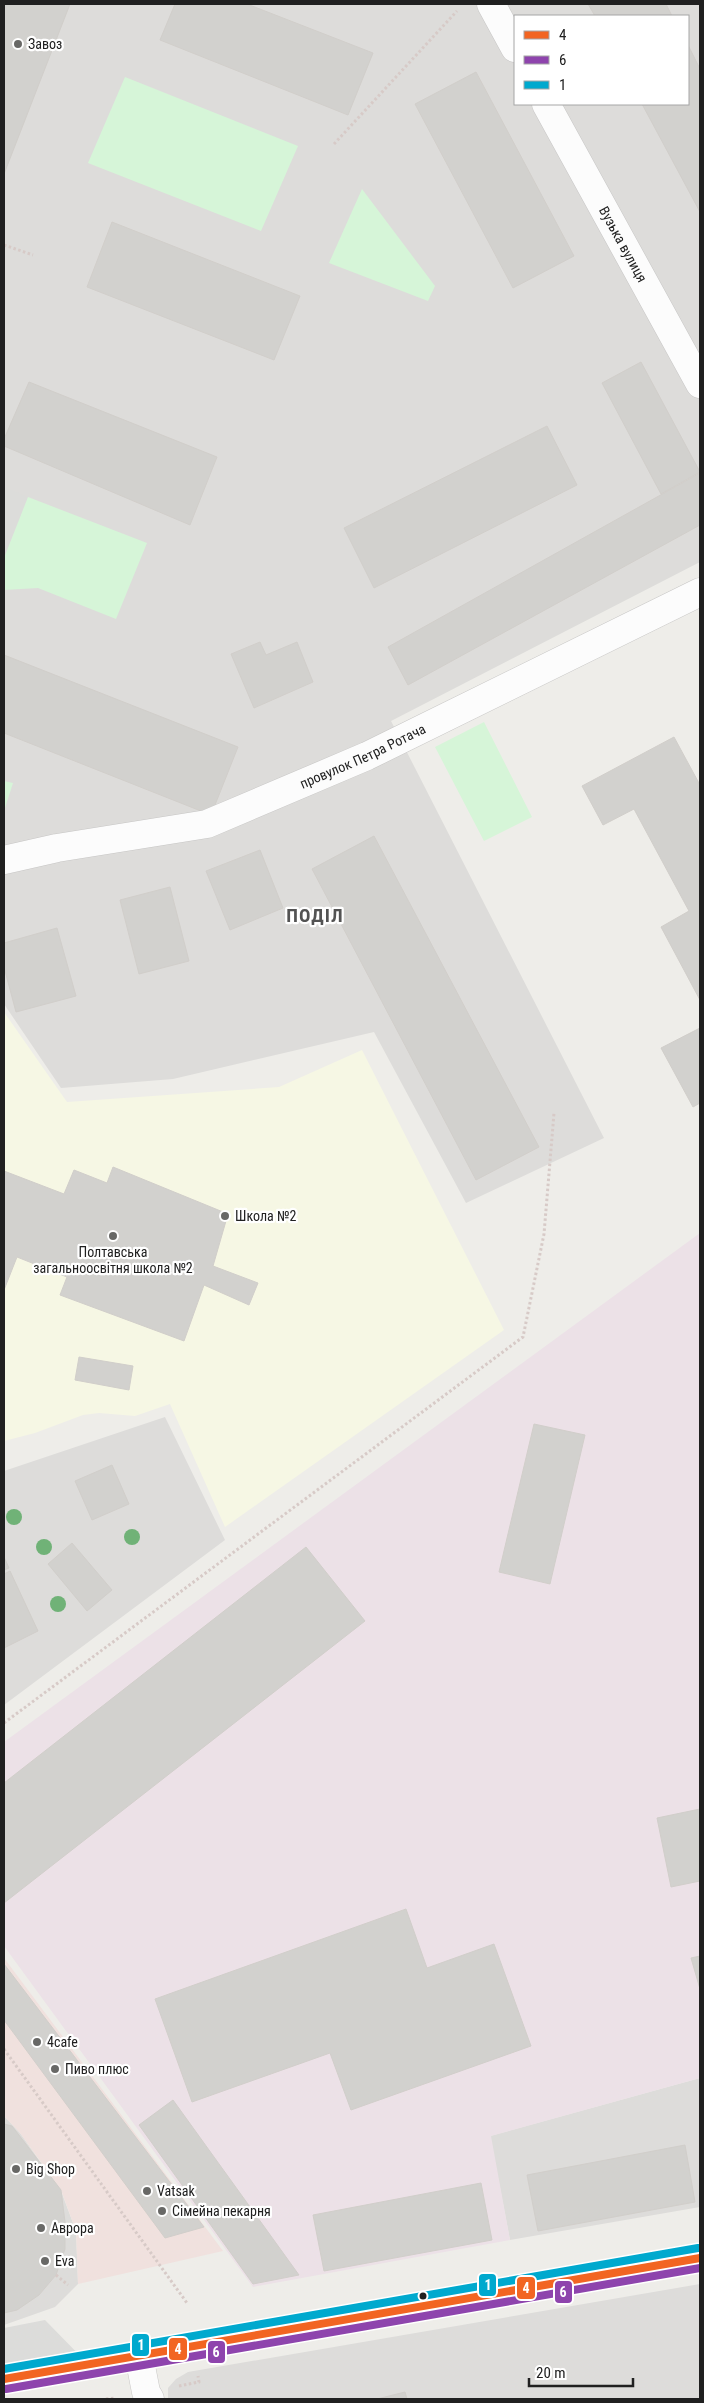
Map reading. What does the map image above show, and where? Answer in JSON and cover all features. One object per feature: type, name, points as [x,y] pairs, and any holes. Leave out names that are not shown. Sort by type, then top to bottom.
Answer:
[{"type":"main road","points":[[4,2379],[700,2258]]},
{"type":"street","points":[[491,4],[514,46]]},
{"type":"street","name":"Вузька вулиця","points":[[547,105],[700,384]]},
{"type":"street","name":"провулок Петра Ротача","points":[[4,860],[57,848],[207,824],[367,756],[700,592]]},
{"type":"street","points":[[138,2356],[146,2392],[150,2399]]},
{"type":"path","points":[[334,144],[457,11]]},
{"type":"path","points":[[4,244],[33,255]]},
{"type":"path","points":[[4,1723],[523,1337],[544,1234],[554,1113]]},
{"type":"path","points":[[4,2049],[187,2303]]},
{"type":"path","points":[[56,2274],[68,2285]]},
{"type":"path","points":[[176,2386],[199,2382]]},
{"type":"shaded area","points":[[4,4],[700,4],[700,562],[391,721],[604,1138],[466,1203],[374,1032],[173,1079],[61,1088],[4,1004]]},
{"type":"shaded area","points":[[4,487],[28,497],[4,558]]},
{"type":"shaded area","name":"Школа №2","points":[[4,1012],[67,1102],[279,1087],[362,1050],[504,1330],[225,1527],[170,1404],[135,1416],[99,1413],[83,1415],[35,1433],[4,1441]]},
{"type":"shaded area","points":[[700,1233],[700,2078],[491,2136],[510,2240],[253,2287],[4,1946],[4,1742]]},
{"type":"shaded area","points":[[165,1417],[225,1540],[4,1705],[4,1471]]},
{"type":"shaded area","points":[[4,1958],[223,2251],[78,2284],[76,2231],[61,2190],[20,2133],[4,2116]]},
{"type":"shaded area","points":[[700,2078],[700,2207],[510,2240],[490,2136]]},
{"type":"shaded area","points":[[4,2116],[20,2133],[61,2191],[76,2231],[78,2284],[55,2307],[4,2325]]},
{"type":"shaded area","points":[[700,2284],[700,2399],[168,2399],[168,2388],[176,2379],[188,2372]]},
{"type":"shaded area","points":[[45,2320],[88,2364],[4,2379],[4,2328]]},
{"type":"green space","points":[[125,77],[298,146],[261,231],[88,163]]},
{"type":"green space","points":[[362,189],[435,286],[428,301],[329,263]]},
{"type":"green space","points":[[28,497],[147,543],[116,619],[38,588],[4,590],[4,558]]},
{"type":"green space","points":[[484,722],[532,817],[484,841],[435,747]]},
{"type":"green space","points":[[4,781],[13,783],[4,811]]},
{"type":"building","points":[[4,4],[70,4],[4,174]]},
{"type":"building","points":[[175,4],[247,4],[373,53],[348,115],[160,40]]},
{"type":"building","points":[[588,4],[666,4],[672,15],[594,15]]},
{"type":"building","points":[[689,47],[700,69],[700,212],[643,105],[689,105]]},
{"type":"building","points":[[476,72],[574,256],[513,288],[415,104]]},
{"type":"building","points":[[112,222],[300,296],[274,360],[87,287]]},
{"type":"building","points":[[641,362],[700,472],[661,494],[602,383]]},
{"type":"building","points":[[29,382],[217,457],[190,525],[4,446],[4,439]]},
{"type":"building","points":[[547,426],[577,485],[374,588],[344,528]]},
{"type":"building","points":[[700,473],[700,525],[408,685],[388,647]]},
{"type":"building","points":[[260,642],[266,655],[297,642],[313,682],[254,708],[231,654]]},
{"type":"building","points":[[4,655],[238,747],[211,815],[4,733]]},
{"type":"building","points":[[674,737],[700,785],[700,1000],[661,927],[689,911],[634,809],[603,825],[582,786]]},
{"type":"building","points":[[374,836],[539,1147],[476,1180],[312,869]]},
{"type":"building","points":[[260,850],[283,908],[230,930],[206,871]]},
{"type":"building","points":[[170,887],[189,961],[139,974],[120,900]]},
{"type":"building","points":[[57,928],[76,996],[16,1012],[4,967],[4,943]]},
{"type":"building","points":[[700,1028],[700,1103],[693,1107],[661,1048]]},
{"type":"building","name":"Полтавська загальноосвітня школа №2","points":[[113,1167],[228,1214],[213,1266],[258,1283],[249,1305],[204,1285],[184,1341],[60,1295],[67,1277],[17,1257],[4,1290],[4,1171],[64,1194],[74,1170],[107,1183]]},
{"type":"building","points":[[79,1357],[133,1366],[129,1390],[75,1380]]},
{"type":"building","points":[[534,1424],[585,1435],[550,1584],[499,1572]]},
{"type":"building","points":[[112,1465],[129,1504],[92,1520],[75,1481]]},
{"type":"building","points":[[72,1543],[112,1590],[87,1611],[48,1564]]},
{"type":"building","points":[[306,1547],[365,1621],[4,1903],[4,1783]]},
{"type":"building","points":[[4,1557],[9,1568],[4,1570]]},
{"type":"building","points":[[10,1571],[38,1631],[4,1648],[4,1574]]},
{"type":"building","points":[[700,1809],[700,1881],[671,1887],[657,1818]]},
{"type":"building","points":[[406,1909],[427,1968],[494,1944],[531,2046],[351,2110],[330,2053],[192,2102],[155,1999]]},
{"type":"building","points":[[700,1956],[700,1989],[691,1958]]},
{"type":"building","points":[[4,1964],[204,2227],[165,2238],[4,2020]]},
{"type":"building","points":[[173,2100],[299,2275],[253,2284],[139,2125]]},
{"type":"building","points":[[4,2124],[12,2126],[61,2190],[65,2222],[65,2249],[56,2275],[39,2295],[17,2310],[4,2313]]},
{"type":"building","points":[[685,2145],[695,2202],[538,2231],[527,2175]]},
{"type":"building","points":[[481,2183],[492,2240],[324,2271],[313,2215]]},
{"type":"building","points":[[405,2392],[407,2399],[377,2399]]},
{"type":"transit line","name":"1","points":[[4,2369],[698,2248]]},
{"type":"transit line","name":"4","points":[[4,2379],[700,2258]]},
{"type":"transit line","name":"6","points":[[6,2389],[700,2268]]},
{"type":"place","name":"Завоз","points":[[18,44]]},
{"type":"place","name":"Школа №2","points":[[225,1216]]},
{"type":"place","name":"Полтавська загальноосвітня школа №2","points":[[113,1236]]},
{"type":"place","name":"4cafe","points":[[37,2042]]},
{"type":"place","name":"Пиво плюс","points":[[55,2069]]},
{"type":"place","name":"Big Shop","points":[[16,2169]]},
{"type":"place","name":"Vatsak","points":[[147,2191]]},
{"type":"place","name":"Сімейна пекарня","points":[[162,2211]]},
{"type":"place","name":"Аврора","points":[[41,2228]]},
{"type":"place","name":"Eva","points":[[45,2261]]},
{"type":"district","name":"ПОДІЛ","points":[[315,915]]}]
